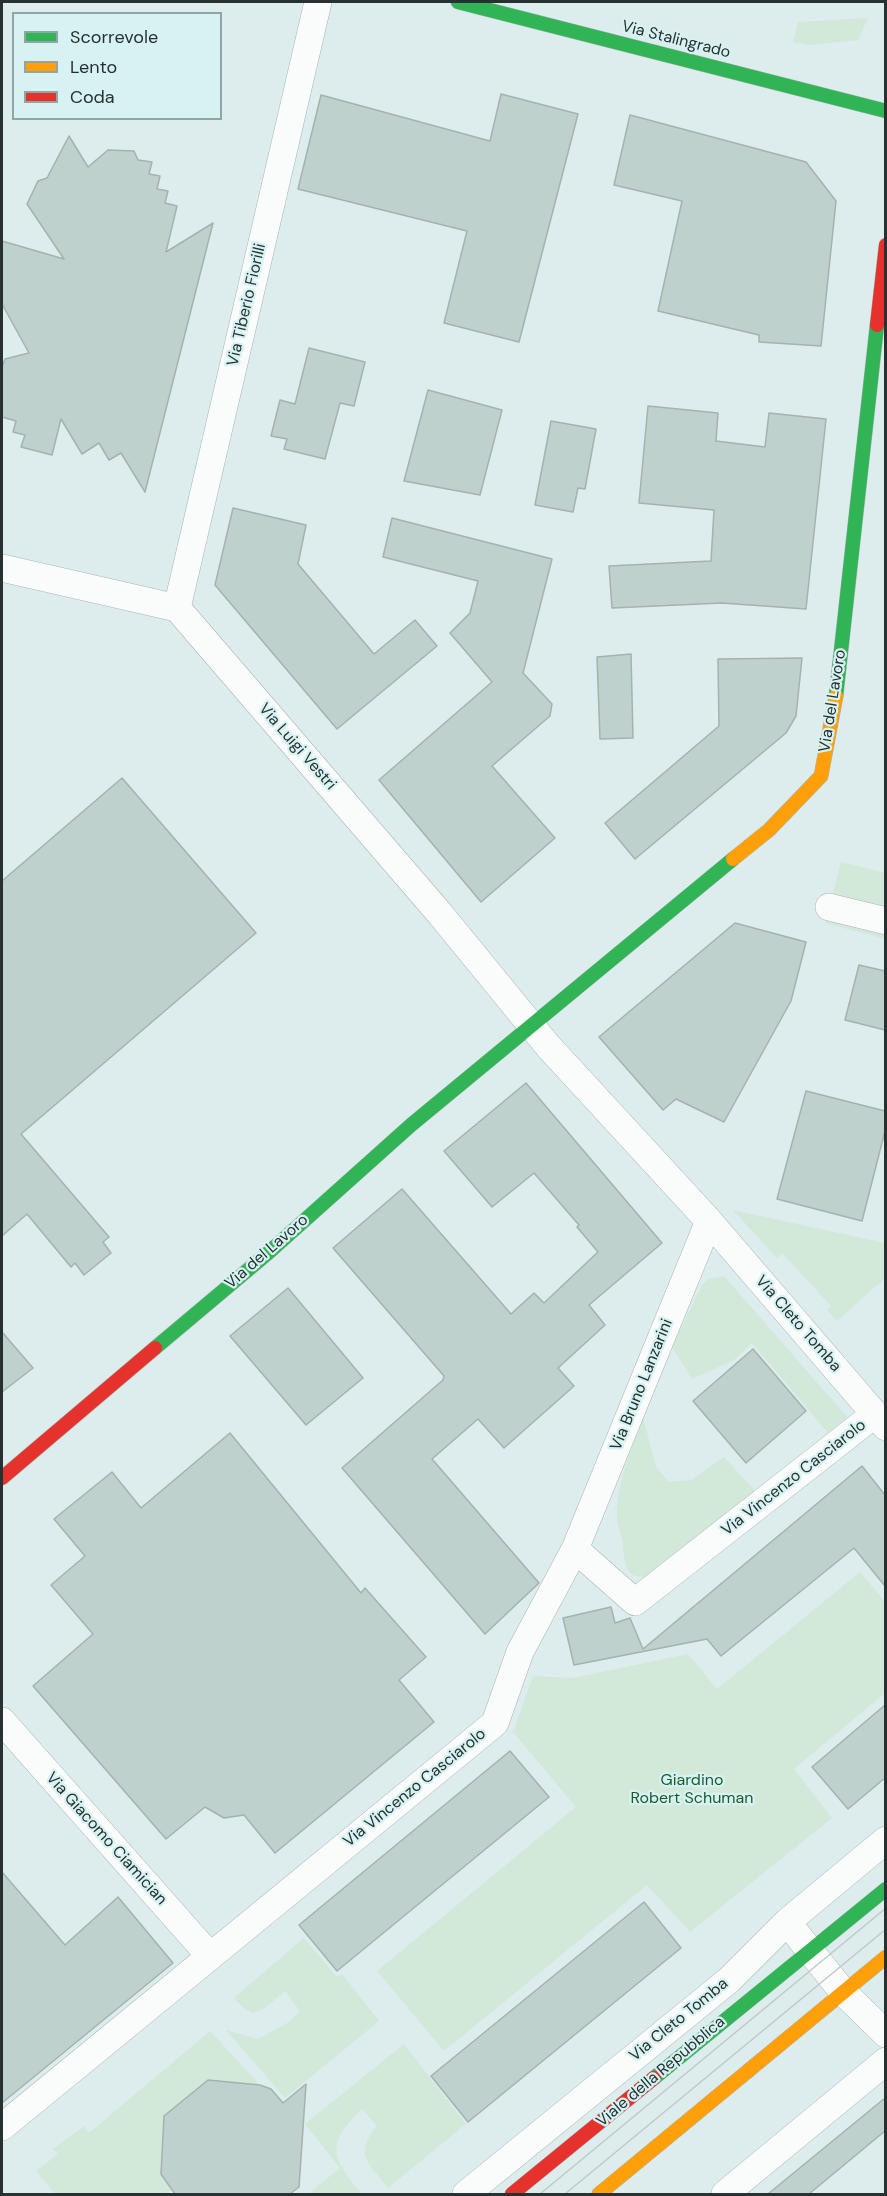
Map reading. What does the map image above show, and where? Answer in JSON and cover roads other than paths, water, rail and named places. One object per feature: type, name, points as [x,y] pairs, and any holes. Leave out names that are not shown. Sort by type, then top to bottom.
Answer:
[{"type":"street","name":"Via Tiberio Fiorilli","points":[[177,608],[318,2]]},
{"type":"street","name":"Via Stalingrado","points":[[458,2],[885,111]]},
{"type":"street","name":"Via del Lavoro","points":[[2,1478],[265,1256],[411,1125],[769,830],[821,776],[834,716],[885,245]]},
{"type":"street","points":[[2,568],[177,608]]},
{"type":"street","name":"Via Luigi Vestri","points":[[177,608],[532,1025]]},
{"type":"street","points":[[829,907],[885,921]]},
{"type":"street","points":[[532,1025],[559,1058],[709,1221]]},
{"type":"street","name":"Via Cleto Tomba","points":[[709,1221],[880,1421]]},
{"type":"street","name":"Via Bruno Lanzarini","points":[[575,1549],[709,1221]]},
{"type":"street","name":"Via Vincenzo Casciarolo","points":[[2,2127],[495,1723],[520,1652],[575,1549],[636,1602],[880,1421]]},
{"type":"street","name":"Via Giacomo Ciamician","points":[[2,1721],[210,1956]]},
{"type":"street","name":"Via Cleto Tomba","points":[[466,2194],[729,1980],[787,1922],[885,1840]]},
{"type":"street","name":"Viale della Repubblica","points":[[512,2194],[885,1889]]},
{"type":"street","points":[[787,1922],[843,1992],[885,2034]]},
{"type":"street","points":[[599,2194],[885,1957]]},
{"type":"street","points":[[725,2194],[885,2061]]},
{"type":"tram line","points":[[540,2194],[886,1908]]},
{"type":"tram line","points":[[565,2194],[886,1929]]},
{"type":"park label","name":"Giardino Robert Schuman","points":[[692,1790]]}]
